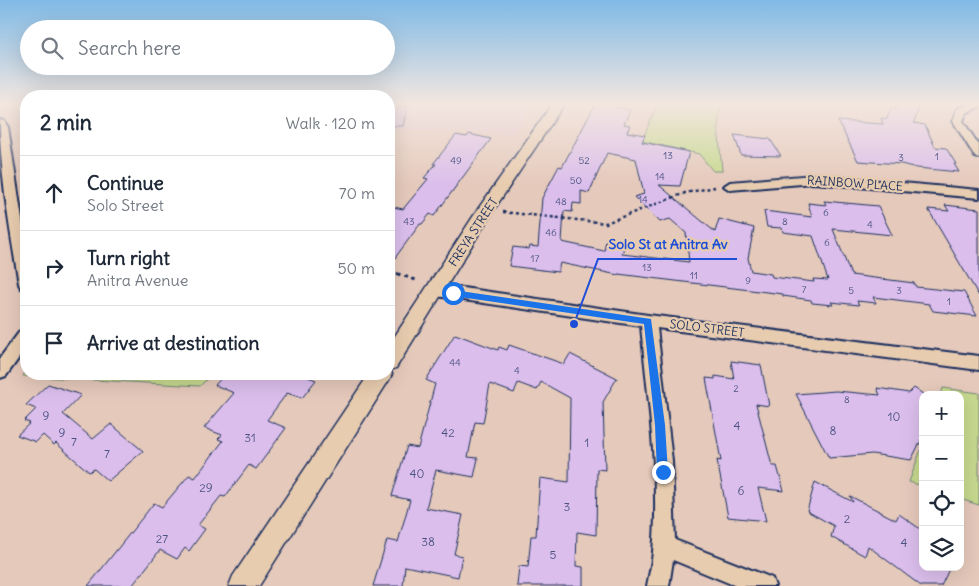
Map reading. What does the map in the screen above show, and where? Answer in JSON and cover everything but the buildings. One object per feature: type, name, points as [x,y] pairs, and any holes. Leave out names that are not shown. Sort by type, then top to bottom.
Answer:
[{"type":"street","points":[[3,130],[20,214]]},
{"type":"street","name":"FREYA STREET","points":[[395,353],[486,210],[540,130]]},
{"type":"street","points":[[963,130],[979,155]]},
{"type":"street","name":"RAINBOW PLACE","points":[[730,186],[814,178],[979,194]]},
{"type":"street","name":"SOLO STREET","points":[[436,290],[648,321],[979,363]]},
{"type":"street","points":[[648,321],[662,446],[664,546],[658,586]]},
{"type":"street","points":[[0,371],[20,344]]},
{"type":"street","points":[[243,586],[377,380]]},
{"type":"street","points":[[664,546],[764,586]]},
{"type":"path","points":[[508,213],[606,222],[696,190]]},
{"type":"path","points":[[395,273],[416,280]]},
{"type":"shaded area","points":[[400,130],[516,130],[513,134]]},
{"type":"green space","points":[[646,130],[718,130],[722,171],[713,171],[699,154],[642,141]]},
{"type":"green space","points":[[94,380],[206,380],[200,386]]},
{"type":"green space","points":[[943,388],[979,393],[979,505],[964,500],[964,391],[942,391]]},
{"type":"green space","points":[[919,455],[919,485],[909,482]]},
{"type":"place","name":"Solo St at Anitra Av","points":[[574,324]]},
{"type":"route","points":[[453,293],[648,321],[660,425],[663,472]]}]
